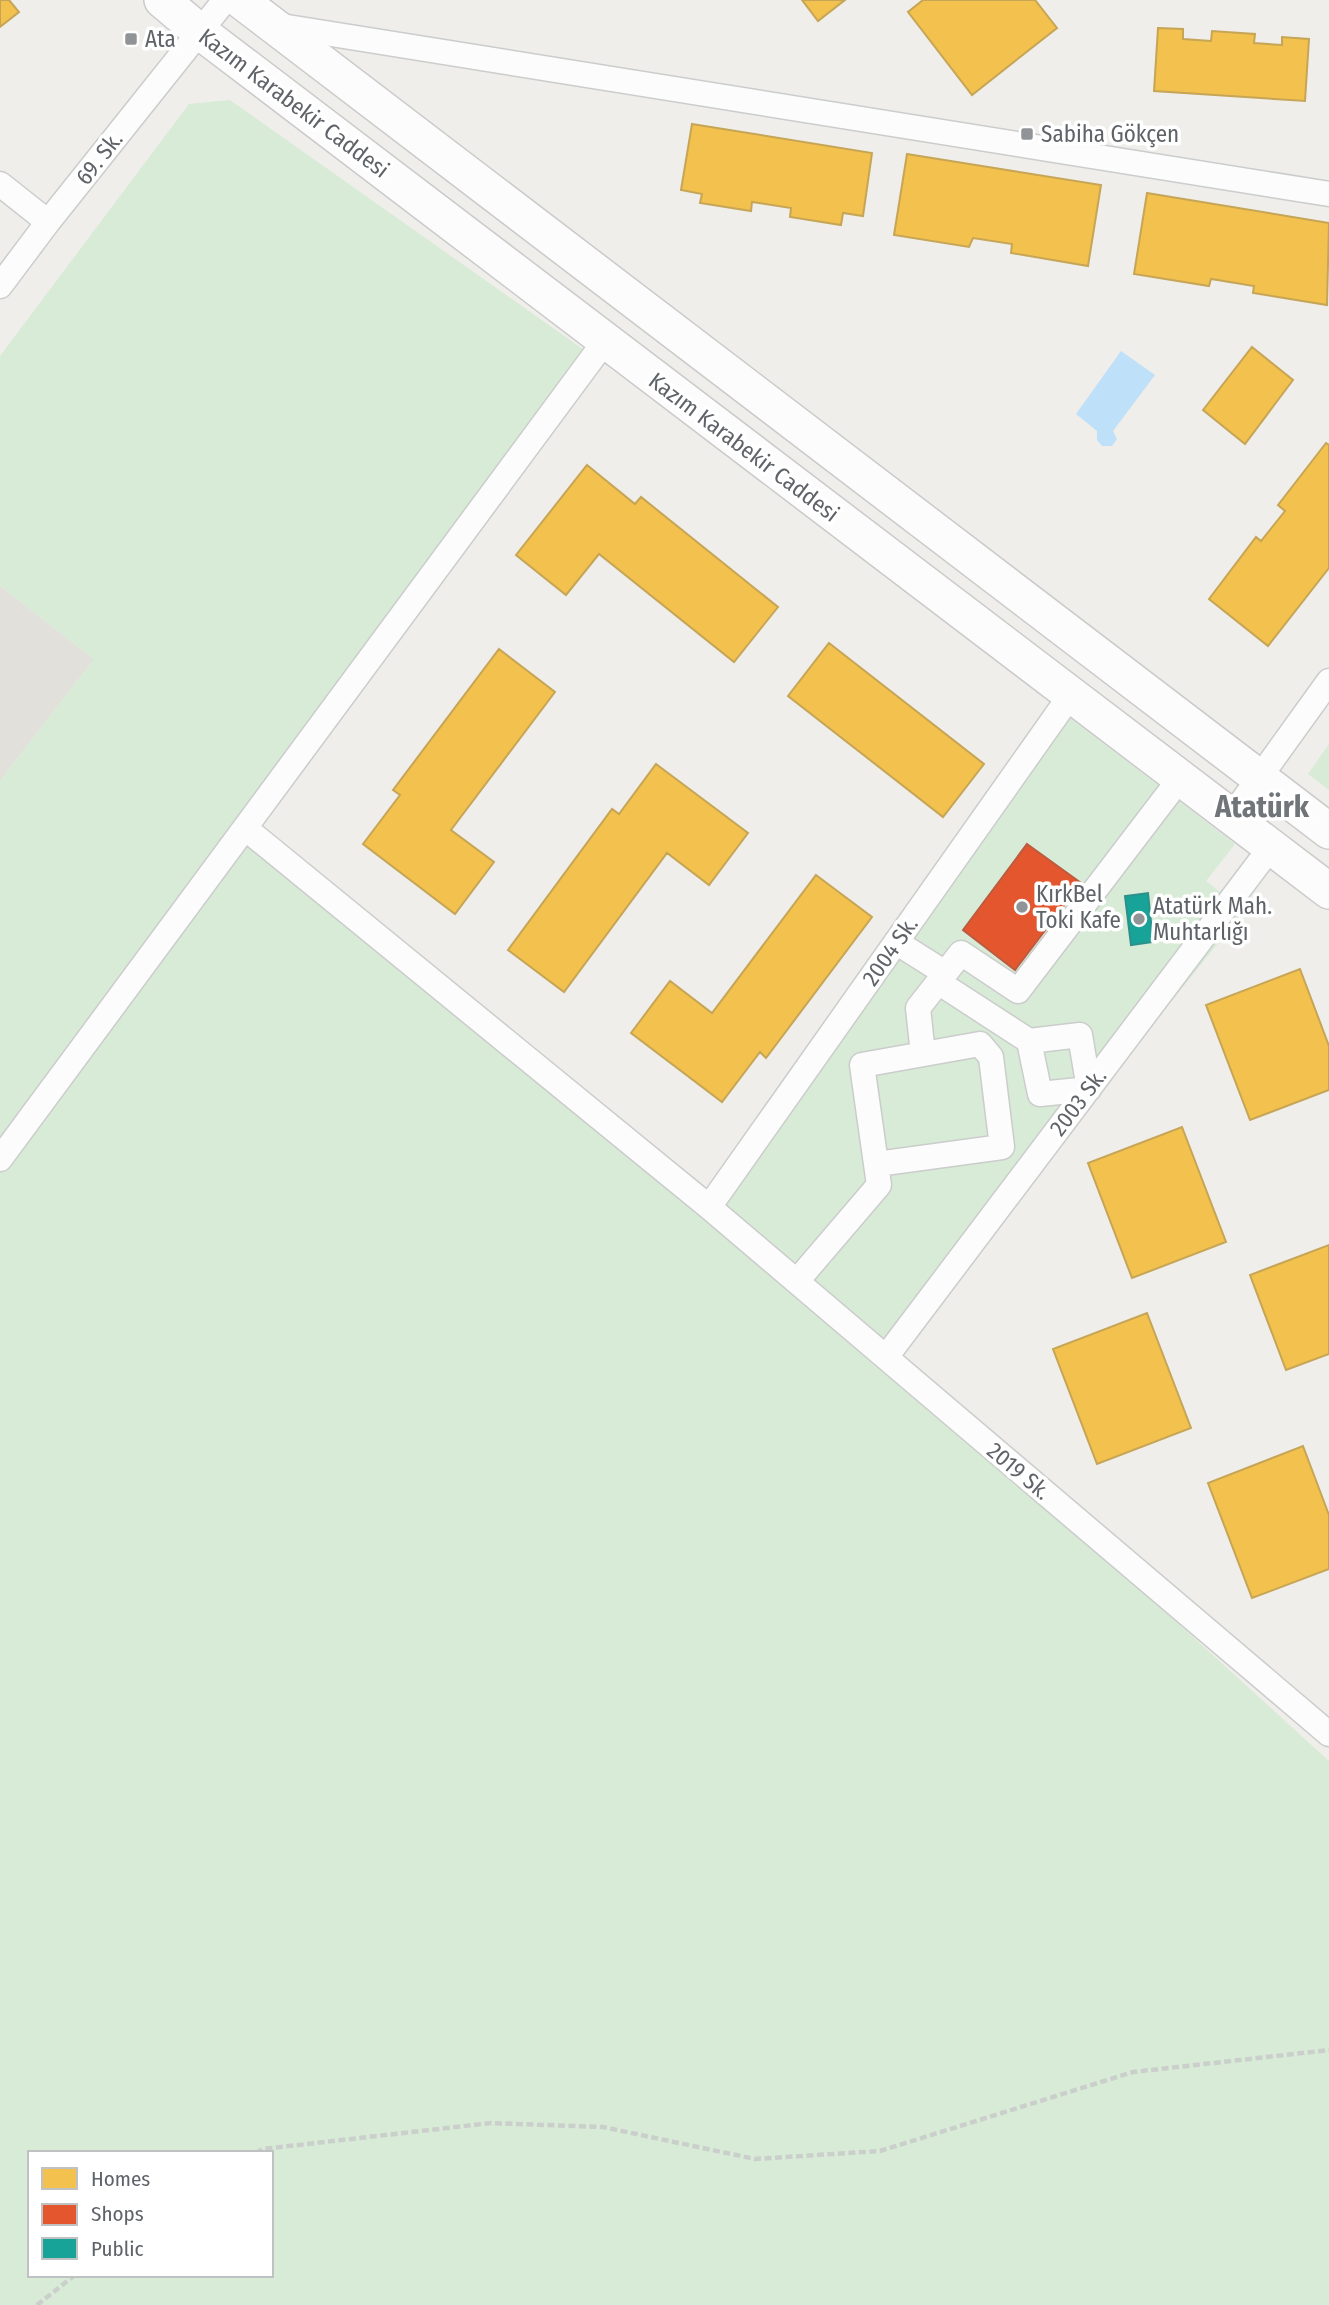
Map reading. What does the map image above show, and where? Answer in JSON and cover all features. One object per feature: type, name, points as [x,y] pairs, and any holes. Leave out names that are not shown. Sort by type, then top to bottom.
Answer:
[{"type":"street","name":"Kazım Karabekir Caddesi","points":[[162,0],[199,31],[1329,891]]},
{"type":"street","name":"69. Sk.","points":[[0,286],[225,0]]},
{"type":"street","points":[[240,0],[1329,831]]},
{"type":"street","points":[[271,24],[1329,194]]},
{"type":"street","points":[[0,184],[48,222]]},
{"type":"street","points":[[0,1159],[606,341]]},
{"type":"street","points":[[1231,817],[1329,681]]},
{"type":"street","name":"2004 Sk.","points":[[709,1207],[1070,696]]},
{"type":"street","points":[[923,1054],[918,1008],[961,953],[1018,991],[1169,793]]},
{"type":"street","name":"2019 Sk.","points":[[245,828],[709,1207],[1329,1734]]},
{"type":"street","name":"2003 Sk.","points":[[886,1357],[1271,847]]},
{"type":"street","points":[[1112,868],[1115,899]]},
{"type":"street","points":[[896,943],[1029,1041],[1040,1094],[1089,1089],[1080,1035],[1029,1041]]},
{"type":"street","points":[[797,1282],[879,1185],[862,1065],[981,1044],[991,1058],[1002,1147],[877,1164]]},
{"type":"path","points":[[259,2151],[263,2148],[491,2123],[603,2127],[755,2159],[880,2151],[1133,2072],[1329,2050]]},
{"type":"path","points":[[37,2305],[72,2277]]},
{"type":"shaded area","points":[[0,586],[94,659],[0,781]]},
{"type":"green space","points":[[230,100],[594,357],[245,828],[709,1207],[1060,710],[1235,844],[1206,881],[1244,911],[886,1357],[1329,1761],[1329,2305],[0,2305],[0,781],[94,659],[0,586],[0,356],[189,104]]},
{"type":"green space","points":[[1329,744],[1329,790],[1308,774]]},
{"type":"water","points":[[1121,351],[1155,375],[1113,431],[1117,439],[1112,446],[1102,446],[1097,440],[1097,431],[1076,414]]},
{"type":"building: Homes","points":[[0,0],[9,0],[19,12],[0,27]]},
{"type":"building: Homes","points":[[802,0],[845,0],[818,21]]},
{"type":"building: Homes","points":[[923,0],[1035,0],[1057,28],[972,95],[908,12]]},
{"type":"building: Homes","points":[[1158,28],[1183,29],[1183,39],[1211,41],[1212,31],[1255,34],[1254,43],[1282,45],[1282,37],[1309,39],[1305,101],[1154,91]]},
{"type":"building: Homes","points":[[692,124],[872,153],[863,216],[843,213],[841,225],[790,217],[791,208],[752,202],[751,211],[700,203],[702,194],[681,190]]},
{"type":"building: Homes","points":[[907,154],[1101,185],[1088,266],[1011,253],[1012,244],[973,238],[969,247],[894,235]]},
{"type":"building: Homes","points":[[1147,193],[1329,223],[1327,305],[1253,293],[1254,286],[1211,279],[1209,286],[1134,274]]},
{"type":"building: Homes","points":[[1252,347],[1293,380],[1245,444],[1203,410]]},
{"type":"building: Homes","points":[[1326,443],[1329,445],[1329,568],[1268,646],[1209,599],[1256,537],[1261,541],[1285,511],[1278,505]]},
{"type":"building: Homes","points":[[587,465],[635,504],[641,497],[778,607],[734,662],[599,554],[566,595],[516,555]]},
{"type":"building: Homes","points":[[829,643],[984,764],[943,817],[788,696]]},
{"type":"building: Homes","points":[[499,649],[555,692],[451,830],[494,862],[455,914],[363,844],[400,795],[393,790]]},
{"type":"building: Homes","points":[[656,764],[748,833],[709,885],[667,853],[564,992],[508,950],[612,809],[619,814]]},
{"type":"building: Homes","points":[[816,875],[872,917],[766,1058],[760,1052],[722,1102],[631,1033],[670,981],[712,1013]]},
{"type":"building: Homes","points":[[1300,969],[1329,1046],[1329,1090],[1250,1120],[1206,1005]]},
{"type":"building: Homes","points":[[1182,1127],[1226,1242],[1132,1278],[1088,1163]]},
{"type":"building: Homes","points":[[1329,1245],[1329,1354],[1286,1370],[1250,1275]]},
{"type":"building: Homes","points":[[1147,1313],[1191,1428],[1097,1464],[1053,1349]]},
{"type":"building: Homes","points":[[1303,1446],[1329,1515],[1329,1569],[1252,1598],[1208,1483]]},
{"type":"building: Shops","name":"KırkBel Toki Kafe","points":[[1027,844],[1081,883],[1015,970],[963,930]]},
{"type":"building: Public","name":"Atatürk Mah. Muhtarlığı","points":[[1148,893],[1153,942],[1131,945],[1125,896]]},
{"type":"place","name":"Ata","points":[[131,39]]},
{"type":"place","name":"Sabiha Gökçen","points":[[1027,134]]},
{"type":"place","name":"KırkBel Toki Kafe","points":[[1022,907]]},
{"type":"place","name":"Atatürk Mah. Muhtarlığı","points":[[1139,919]]},
{"type":"district","name":"Atatürk","points":[[1262,807]]}]
